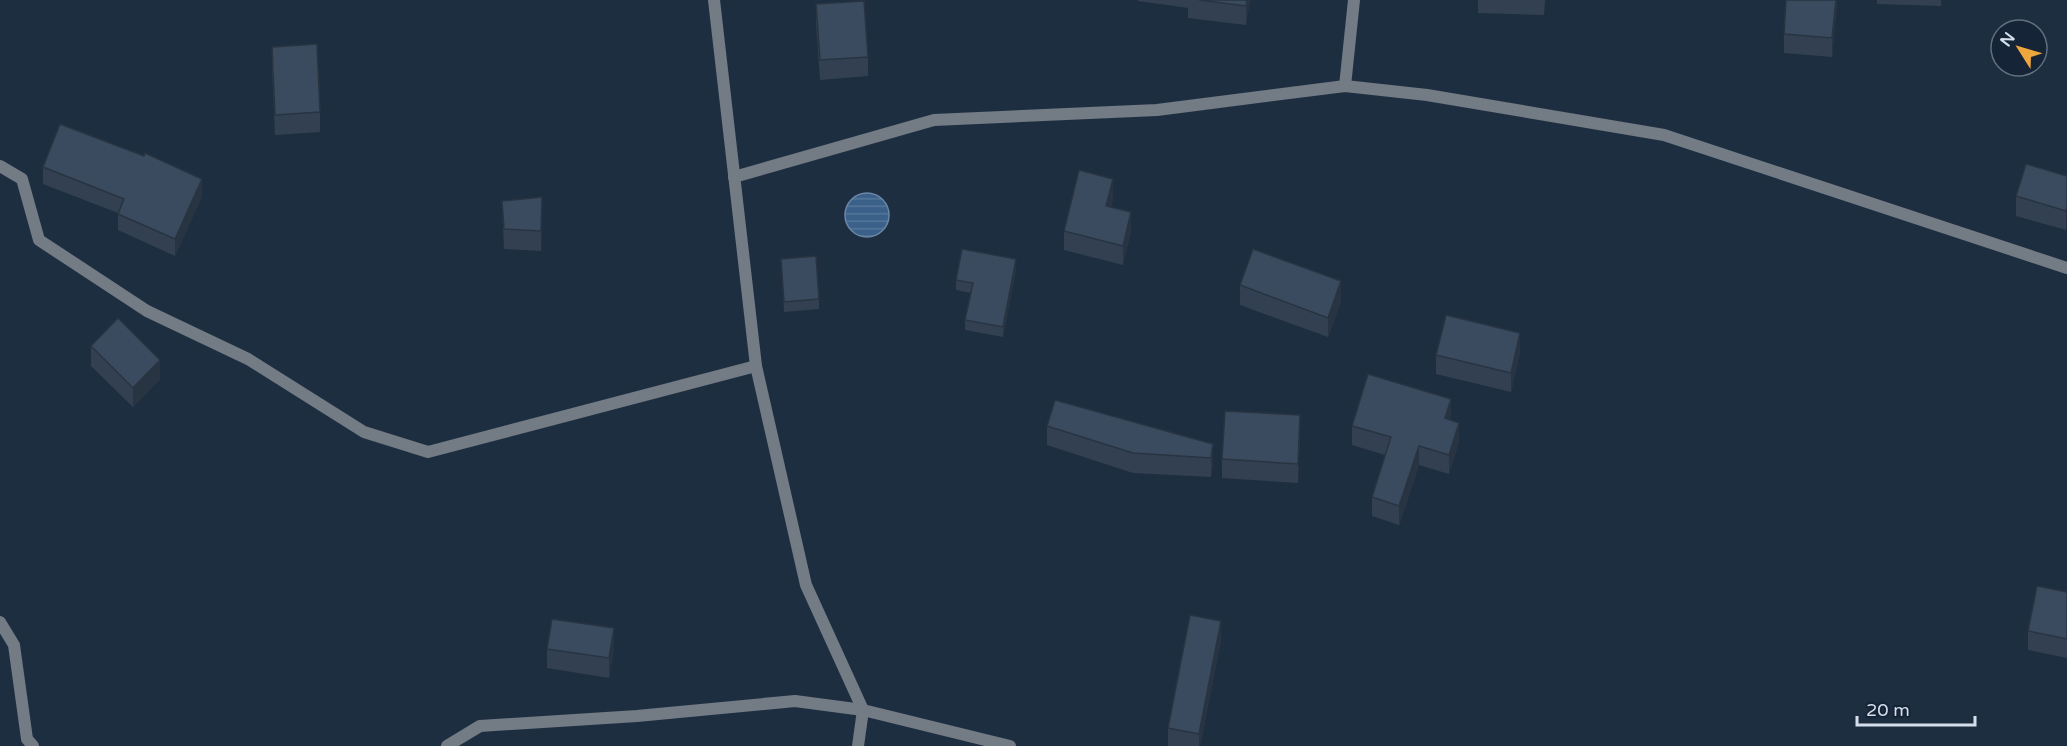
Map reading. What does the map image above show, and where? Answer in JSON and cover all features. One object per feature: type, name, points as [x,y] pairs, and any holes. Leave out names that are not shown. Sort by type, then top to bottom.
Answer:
[{"type":"street","points":[[714,0],[756,366],[806,585],[863,710],[858,746]]},
{"type":"street","points":[[1345,86],[1354,0]]},
{"type":"street","points":[[734,177],[934,120],[1157,110],[1345,86],[1427,95],[1664,135],[2067,268]]},
{"type":"street","points":[[0,166],[22,179],[39,240],[147,311],[248,359],[364,432],[428,452],[756,366]]},
{"type":"street","points":[[0,622],[14,645],[27,739],[33,746]]},
{"type":"street","points":[[447,746],[480,726],[637,716],[795,701],[863,710],[1010,746]]},
{"type":"water","points":[[867,193],[882,200],[889,215],[882,230],[867,237],[852,230],[845,215],[852,200]]},
{"type":"building","points":[[1199,0],[1247,0],[1246,6]]},
{"type":"building","points":[[1786,0],[1836,0],[1832,38],[1784,34]]},
{"type":"building","points":[[864,1],[868,57],[820,60],[816,4]]},
{"type":"building","points":[[317,44],[320,112],[275,115],[272,47]]},
{"type":"building","points":[[60,124],[144,156],[145,153],[202,179],[175,239],[118,214],[124,199],[43,167]]},
{"type":"building","points":[[2026,164],[2067,176],[2066,211],[2016,196]]},
{"type":"building","points":[[1079,170],[1113,179],[1106,206],[1131,212],[1123,246],[1064,231]]},
{"type":"building","points":[[542,197],[541,231],[504,229],[502,201]]},
{"type":"building","points":[[962,249],[1016,259],[1003,327],[965,320],[973,283],[956,280]]},
{"type":"building","points":[[1253,249],[1341,281],[1328,318],[1240,285]]},
{"type":"building","points":[[816,256],[819,299],[784,302],[781,259]]},
{"type":"building","points":[[1446,315],[1520,333],[1511,373],[1436,355]]},
{"type":"building","points":[[118,318],[160,360],[133,388],[91,346]]},
{"type":"building","points":[[1368,374],[1451,399],[1445,418],[1459,423],[1449,455],[1419,446],[1399,506],[1372,497],[1391,437],[1352,426]]},
{"type":"building","points":[[1055,400],[1213,444],[1211,458],[1133,453],[1047,426]]},
{"type":"building","points":[[1225,411],[1300,415],[1298,464],[1222,459]]},
{"type":"building","points":[[2037,586],[2067,592],[2067,639],[2028,631]]},
{"type":"building","points":[[1190,615],[1221,621],[1199,734],[1168,728]]},
{"type":"building","points":[[552,619],[614,628],[609,658],[547,649]]}]
